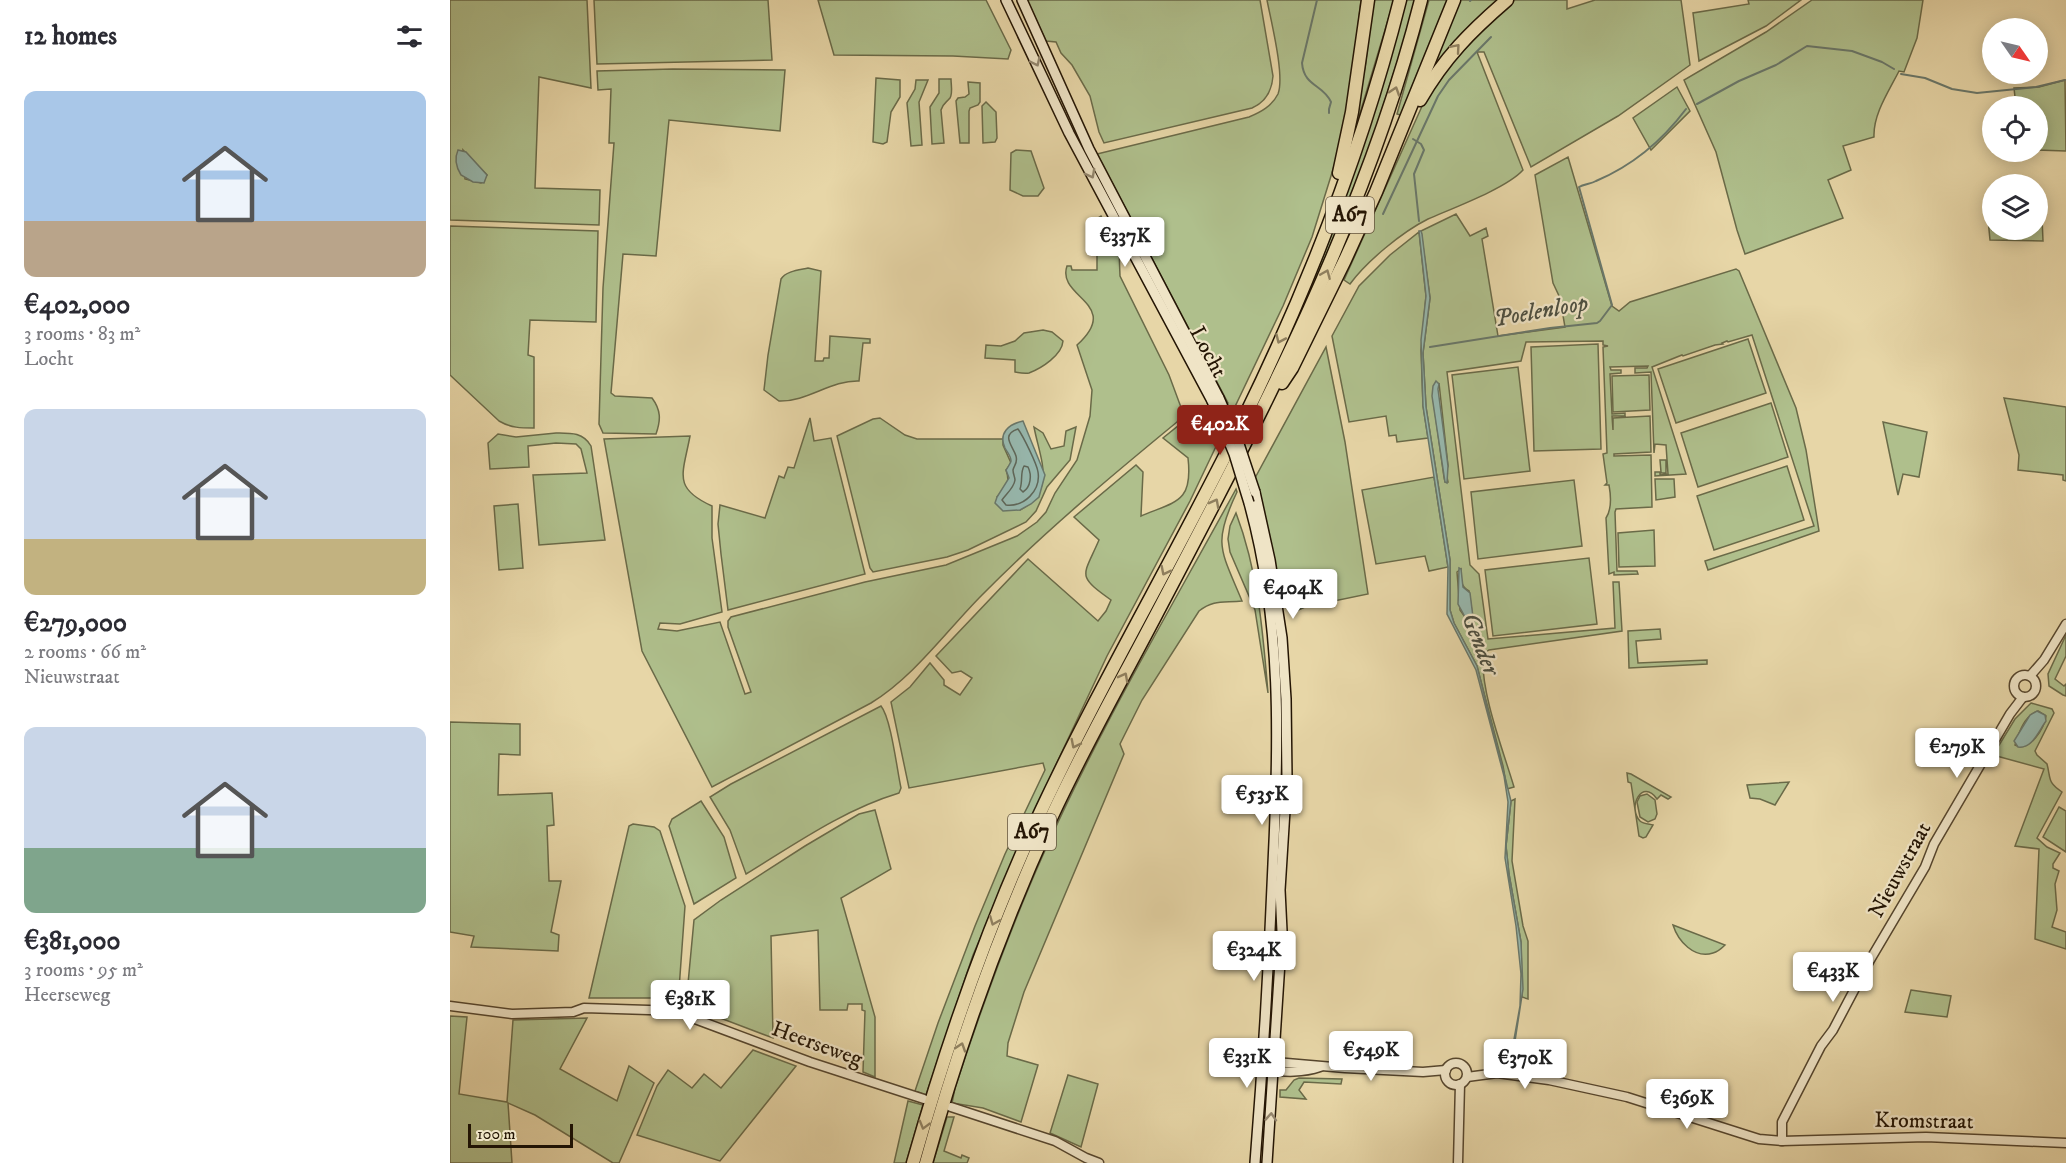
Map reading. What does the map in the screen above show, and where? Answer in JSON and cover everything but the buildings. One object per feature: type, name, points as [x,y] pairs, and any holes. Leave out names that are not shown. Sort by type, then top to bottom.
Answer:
[{"type":"highway","name":"A67","points":[[1319,246],[1348,134],[1368,0]]},
{"type":"highway","name":"A67","points":[[913,1163],[934,1091],[976,969],[1005,894],[1042,811],[1245,416],[1290,316],[1319,246],[1369,110],[1400,0]]},
{"type":"highway","name":"A67","points":[[926,1163],[967,1029],[1003,930],[1071,777],[1257,422],[1317,294],[1363,183],[1396,86],[1421,0]]},
{"type":"highway","name":"A67","points":[[1257,422],[1292,368],[1346,260],[1454,0]]},
{"type":"highway","name":"A67","points":[[1392,151],[1429,84],[1448,56],[1507,0]]},
{"type":"main road","name":"Locht","points":[[1006,0],[1069,133],[1239,444],[1255,492],[1270,560],[1282,638],[1286,699],[1282,753]]},
{"type":"main road","name":"Locht","points":[[1022,0],[1089,149],[1215,399],[1234,454],[1249,502],[1268,591],[1282,753]]},
{"type":"main road","points":[[1255,1163],[1282,753]]},
{"type":"main road","points":[[1267,1163],[1282,931],[1280,890],[1282,753]]},
{"type":"street","points":[[2032,678],[2066,624]]},
{"type":"street","points":[[2022,676],[2032,678],[2037,688],[2035,692],[2030,697],[2020,696],[2014,687],[2016,680],[2022,676]]},
{"type":"street","name":"Nieuwstraat","points":[[1782,1141],[1782,1122],[1821,1046],[1833,1030],[1870,960],[1925,867],[1934,844],[2020,696]]},
{"type":"street","name":"Heerseweg","points":[[450,1006],[512,1014],[573,1012],[584,1008],[681,1011],[810,1062],[924,1099]]},
{"type":"street","points":[[1446,1073],[1450,1064],[1463,1065],[1467,1073],[1457,1084]]},
{"type":"street","points":[[1262,1066],[1311,1071],[1320,1067],[1446,1073],[1457,1084],[1458,1163]]},
{"type":"street","name":"Kromstraat","points":[[1467,1073],[1549,1080],[1627,1096],[1759,1139],[1782,1141],[1926,1137],[2066,1143]]},
{"type":"street","points":[[951,1107],[1055,1141],[1099,1163]]},
{"type":"green space","points":[[450,0],[587,0],[591,88],[539,77],[535,188],[600,190],[599,225],[450,220]],"holes":[[[463,150],[487,175],[481,183],[465,179]]]},
{"type":"green space","points":[[594,0],[768,0],[772,60],[597,64]]},
{"type":"green space","points":[[818,0],[986,0],[1011,50],[1008,59],[834,55]]},
{"type":"green space","points":[[1027,0],[1260,0],[1273,76],[1270,91],[1265,99],[1252,108],[1104,143],[1090,96],[1056,42],[1046,41]]},
{"type":"green space","points":[[1267,0],[1361,0],[1352,78],[1340,147],[1312,237],[1283,306],[1190,501],[1107,656],[1053,771],[973,955],[926,1095],[915,1091],[938,1023],[1005,854],[1045,770],[1043,763],[909,788],[891,702],[910,687],[930,663],[944,680],[944,685],[960,695],[972,678],[961,671],[952,673],[936,656],[1028,559],[1098,621],[1111,600],[1092,585],[1086,574],[1089,561],[1099,540],[1074,517],[1136,465],[1143,472],[1141,516],[1173,503],[1185,492],[1189,473],[1188,458],[1163,438],[1183,422],[1203,413],[1209,432],[1228,403],[1097,154],[1249,117],[1269,105],[1278,94],[1280,75]]},
{"type":"green space","points":[[1373,0],[1394,0],[1348,153],[1359,86],[1365,68]]},
{"type":"green space","points":[[1406,0],[1417,0],[1362,172],[1298,326],[1293,325]]},
{"type":"green space","points":[[1429,0],[1451,0],[1404,116],[1397,114]]},
{"type":"green space","points":[[1457,0],[1502,0],[1422,91]]},
{"type":"green space","points":[[1515,0],[1567,0],[1567,9],[1595,0],[1681,0],[1690,65],[1618,116],[1531,167],[1484,52],[1477,52],[1523,170],[1493,191],[1428,219],[1407,231],[1375,257],[1350,284],[1344,280],[1423,104],[1446,68],[1483,27]]},
{"type":"green space","points":[[1748,0],[1801,0],[1766,26],[1699,61],[1693,13],[1749,4]]},
{"type":"green space","points":[[1812,0],[1923,0],[1917,38],[1904,72],[1899,71],[1882,103],[1874,128],[1874,137],[1843,146],[1851,170],[1828,180],[1843,218],[1745,254],[1716,152],[1684,80],[1766,32]]},
{"type":"green space","points":[[785,70],[780,131],[669,120],[656,256],[623,254],[611,393],[615,396],[652,398],[659,411],[659,424],[656,434],[603,433],[599,424],[603,288],[614,143],[609,143],[611,89],[598,90],[597,71]]},
{"type":"green space","points":[[876,78],[900,80],[900,97],[891,112],[887,142],[883,144],[873,142]]},
{"type":"green space","points":[[939,79],[951,79],[951,94],[941,110],[944,143],[932,144],[930,107],[939,93]]},
{"type":"green space","points":[[916,80],[928,80],[919,102],[922,145],[911,146],[907,103],[915,89]]},
{"type":"green space","points":[[2065,80],[2066,151],[2048,150],[2048,96],[2015,96],[2014,88],[2039,87]]},
{"type":"green space","points":[[968,82],[980,83],[980,102],[969,111],[969,143],[960,143],[956,101],[969,94]]},
{"type":"green space","points":[[1677,87],[1690,111],[1651,150],[1633,118]]},
{"type":"green space","points":[[986,102],[996,112],[997,138],[995,142],[983,143],[982,106]]},
{"type":"green space","points":[[1016,150],[1031,151],[1044,188],[1038,196],[1023,196],[1010,190],[1011,153]]},
{"type":"green space","points":[[1568,157],[1612,306],[1619,311],[1630,302],[1736,269],[1739,271],[1796,408],[1806,450],[1819,531],[1708,570],[1705,561],[1814,526],[1752,335],[1682,355],[1652,367],[1686,474],[1655,476],[1655,472],[1661,472],[1660,460],[1666,460],[1666,473],[1660,473],[1660,475],[1668,474],[1666,445],[1655,444],[1654,453],[1651,372],[1635,373],[1635,368],[1647,368],[1648,366],[1610,367],[1611,370],[1621,370],[1621,373],[1610,374],[1612,414],[1625,413],[1625,416],[1612,416],[1613,430],[1613,418],[1650,416],[1651,452],[1614,454],[1614,456],[1651,455],[1652,507],[1616,509],[1615,512],[1617,571],[1637,571],[1638,574],[1614,575],[1614,572],[1609,574],[1606,518],[1611,498],[1609,485],[1605,485],[1607,483],[1603,454],[1607,453],[1603,347],[1608,346],[1603,345],[1603,341],[1526,342],[1521,361],[1447,372],[1470,565],[1479,574],[1488,639],[1615,628],[1613,582],[1619,582],[1622,631],[1489,650],[1483,654],[1483,669],[1489,703],[1514,787],[1507,789],[1477,666],[1454,623],[1450,610],[1450,560],[1426,407],[1423,353],[1430,298],[1421,231],[1456,214],[1470,236],[1486,228],[1488,236],[1482,239],[1498,336],[1565,327],[1560,298],[1553,283],[1535,175]],"holes":[[[1439,383],[1448,466],[1446,472],[1448,482],[1445,482],[1444,477],[1433,398]],[[1461,569],[1462,582],[1469,591],[1475,633],[1480,643],[1477,643],[1466,626],[1465,617],[1460,610],[1457,572]]]},
{"type":"green space","points":[[1101,216],[1119,250],[1120,276],[1169,375],[1182,410],[1177,422],[1029,550],[982,595],[916,667],[887,692],[871,703],[712,787],[642,651],[604,439],[690,436],[683,479],[691,493],[712,506],[712,538],[722,612],[680,624],[660,623],[658,629],[677,631],[720,622],[745,694],[751,692],[728,627],[731,617],[865,582],[946,565],[1017,536],[1037,522],[1046,512],[1055,493],[1077,460],[1090,416],[1092,390],[1077,345],[1089,331],[1093,319],[1091,310],[1070,286],[1066,277],[1067,266],[1071,266],[1072,270],[1097,270],[1097,244],[1091,243],[1092,222]]},
{"type":"green space","points":[[450,226],[598,231],[596,322],[530,320],[528,355],[534,357],[534,428],[520,428],[499,421],[450,375]]},
{"type":"green space","points":[[1419,232],[1426,296],[1421,350],[1423,406],[1428,438],[1397,442],[1396,435],[1389,436],[1386,416],[1349,422],[1332,336],[1359,286],[1390,255]]},
{"type":"green space","points":[[1990,240],[2043,240],[2043,241]]},
{"type":"green space","points":[[808,268],[821,271],[815,361],[829,358],[830,336],[870,339],[870,343],[863,343],[859,381],[839,384],[799,398],[779,401],[764,390],[781,279],[789,273]]},
{"type":"green space","points":[[1043,330],[1052,332],[1063,341],[1062,346],[1055,356],[1034,371],[1015,372],[1015,360],[985,358],[986,345],[1001,346],[1015,341],[1024,333]]},
{"type":"green space","points":[[1748,339],[1766,393],[1676,423],[1658,369]]},
{"type":"green space","points":[[1598,344],[1601,449],[1534,451],[1531,347]]},
{"type":"green space","points":[[1326,347],[1345,442],[1368,594],[1305,607],[1296,611],[1291,601],[1287,576],[1275,575],[1255,478]]},
{"type":"green space","points":[[1518,367],[1530,471],[1464,479],[1452,375]]},
{"type":"green space","points":[[1649,375],[1650,410],[1613,412],[1612,376]]},
{"type":"green space","points":[[2004,398],[2066,407],[2066,481],[2063,480],[2063,475],[2018,470],[2019,455]]},
{"type":"green space","points":[[1771,403],[1788,457],[1698,487],[1681,433]]},
{"type":"green space","points":[[810,418],[814,441],[831,438],[865,574],[728,610],[718,524],[720,505],[765,518],[779,476],[784,478],[788,467],[794,468]]},
{"type":"green space","points":[[880,418],[905,435],[917,439],[1003,439],[1003,445],[1011,463],[1006,470],[1008,479],[1006,485],[997,497],[1020,510],[1039,493],[1042,483],[1042,462],[1034,427],[1043,433],[1051,449],[1064,446],[1066,431],[1076,427],[1070,460],[1047,487],[1036,511],[1026,522],[968,550],[947,557],[873,572],[870,568],[837,436]]},
{"type":"green space","points":[[1883,422],[1927,432],[1919,477],[1903,474],[1898,495]]},
{"type":"green space","points":[[571,433],[580,436],[591,446],[605,540],[539,545],[533,475],[587,473],[581,449],[576,444],[556,443],[528,446],[529,467],[490,469],[488,443],[498,434],[516,437]]},
{"type":"green space","points":[[1787,466],[1804,520],[1714,550],[1697,496]]},
{"type":"green space","points":[[1434,477],[1448,567],[1429,571],[1425,556],[1376,564],[1362,490]]},
{"type":"green space","points":[[1655,479],[1674,479],[1675,497],[1656,500]]},
{"type":"green space","points":[[1574,480],[1582,546],[1478,559],[1471,492]]},
{"type":"green space","points":[[1236,489],[1237,492],[1224,524],[1222,547],[1242,601],[1214,603],[1199,611],[1142,700],[1120,744],[1124,754],[1024,992],[1008,1043],[1007,1056],[1038,1065],[1021,1122],[983,1108],[952,1103],[965,1058],[1007,941],[1065,808],[1136,670]]},
{"type":"green space","points":[[518,504],[523,568],[499,570],[494,506]]},
{"type":"green space","points":[[1236,513],[1250,557],[1254,579],[1268,693],[1255,610],[1230,552],[1228,539],[1230,526]]},
{"type":"green space","points":[[1654,530],[1655,566],[1619,567],[1618,533]]},
{"type":"green space","points":[[1589,558],[1597,624],[1493,636],[1485,570]]},
{"type":"green space","points":[[1660,629],[1661,639],[1636,641],[1638,663],[1707,660],[1707,664],[1629,668],[1628,631]]},
{"type":"green space","points":[[2066,635],[2066,656],[2055,679],[2064,686],[2066,684],[2066,696],[2049,686],[2048,674]]},
{"type":"green space","points":[[2031,703],[2052,709],[2054,713],[2035,751],[2047,764],[2052,783],[2062,792],[2037,838],[2047,847],[2060,853],[2053,864],[2053,868],[2059,871],[2055,884],[2057,910],[2052,927],[2066,932],[2066,949],[2035,939],[2039,849],[2015,846],[2044,769],[1993,755],[2015,719]],"holes":[[[2038,711],[2046,716],[2043,727],[2031,743],[2020,747],[2015,745],[2020,730],[2033,713]]]},
{"type":"green space","points":[[881,706],[888,721],[893,745],[901,788],[899,793],[839,818],[746,874],[730,830],[710,797]]},
{"type":"green space","points":[[450,722],[520,724],[520,755],[499,754],[498,795],[552,793],[554,825],[547,826],[549,881],[561,881],[551,932],[559,935],[558,951],[471,947],[474,936],[450,932]]},
{"type":"green space","points":[[1627,773],[1671,797],[1668,799],[1661,795],[1657,799],[1651,793],[1646,792],[1638,797],[1636,815],[1641,822],[1653,825],[1643,838],[1639,836],[1631,783],[1628,782]]},
{"type":"green space","points":[[1789,782],[1775,805],[1750,798],[1747,785]]},
{"type":"green space","points":[[1647,794],[1655,800],[1657,814],[1655,819],[1648,822],[1640,817],[1637,802],[1640,796]]},
{"type":"green space","points":[[1515,799],[1512,861],[1523,926],[1528,941],[1528,999],[1522,997],[1521,942],[1506,846],[1511,801]]},
{"type":"green space","points":[[701,801],[724,837],[736,878],[694,904],[669,826],[672,819]]},
{"type":"green space","points":[[2059,807],[2066,811],[2066,852],[2043,837]]},
{"type":"green space","points":[[875,810],[891,869],[841,898],[875,1017],[875,1077],[863,1072],[865,1011],[862,1010],[862,1004],[848,1004],[847,1010],[820,1010],[818,930],[771,936],[773,1038],[686,1005],[694,920],[805,846],[859,814]]},
{"type":"green space","points":[[633,824],[654,827],[660,831],[685,906],[678,1003],[658,998],[589,998],[629,826]]},
{"type":"green space","points":[[1673,925],[1725,945],[1713,953],[1693,951],[1679,937]]},
{"type":"green space","points":[[1911,990],[1951,996],[1947,1017],[1905,1012]]},
{"type":"green space","points":[[450,1016],[467,1017],[459,1094],[507,1102],[513,1020],[587,1018],[560,1069],[617,1101],[629,1066],[654,1083],[619,1163],[613,1163],[535,1115],[508,1103],[512,1163],[450,1163]]},
{"type":"green space","points":[[753,1050],[796,1066],[720,1161],[637,1135],[657,1086],[668,1070],[692,1088],[704,1074],[721,1088]]},
{"type":"green space","points":[[1068,1075],[1098,1084],[1081,1147],[1050,1133]]},
{"type":"green space","points":[[1299,1078],[1342,1079],[1341,1084],[1304,1082],[1299,1090],[1306,1099],[1280,1097],[1280,1090],[1286,1090],[1294,1080]]},
{"type":"green space","points":[[908,1101],[923,1105],[906,1163],[894,1163]]},
{"type":"green space","points":[[947,1117],[954,1117],[944,1151],[961,1158],[962,1155],[969,1158],[967,1163],[933,1163]]},
{"type":"water","points":[[458,150],[466,152],[487,175],[484,183],[473,182],[461,175],[456,163]]},
{"type":"water","points":[[1419,231],[1422,234],[1430,298],[1423,353],[1426,407],[1450,560],[1450,610],[1454,623],[1477,666],[1511,801],[1506,846],[1521,942],[1523,989],[1511,1067],[1509,1067],[1520,1006],[1521,974],[1505,858],[1508,802],[1504,776],[1476,670],[1447,614],[1448,567],[1423,406],[1421,340],[1426,296]]},
{"type":"water","points":[[1436,381],[1439,384],[1448,466],[1447,483],[1445,482],[1432,396]]},
{"type":"water","points":[[1023,421],[1045,475],[1039,497],[1031,504],[1020,510],[1003,511],[995,503],[1009,478],[1006,470],[1011,461],[1003,438],[1009,427]]},
{"type":"water","points":[[1459,568],[1463,587],[1470,593],[1475,633],[1480,644],[1466,626],[1465,617],[1458,604]]},
{"type":"water","points":[[2037,711],[2045,715],[2046,721],[2031,743],[2018,747],[2014,741],[2030,715]]},
{"type":"waterway","name":"Gender","points":[[1317,0],[1302,63],[1306,77],[1328,96],[1331,102],[1329,113]]},
{"type":"waterway","points":[[1383,214],[1438,96],[1449,80],[1491,37]]},
{"type":"waterway","name":"Poelenloop","points":[[1697,104],[1739,81],[1776,65],[1807,46],[1852,51],[1894,69]]},
{"type":"waterway","name":"Poelenloop","points":[[1901,74],[1925,78],[1952,89],[1977,93],[2036,87],[2065,80]]},
{"type":"waterway","name":"Poelenloop","points":[[1430,347],[1600,321],[1612,305],[1579,187],[1610,175],[1635,160],[1657,142],[1686,109]]},
{"type":"waterway","name":"Gender","points":[[1413,139],[1421,144],[1424,150],[1414,174],[1419,221]]}]
